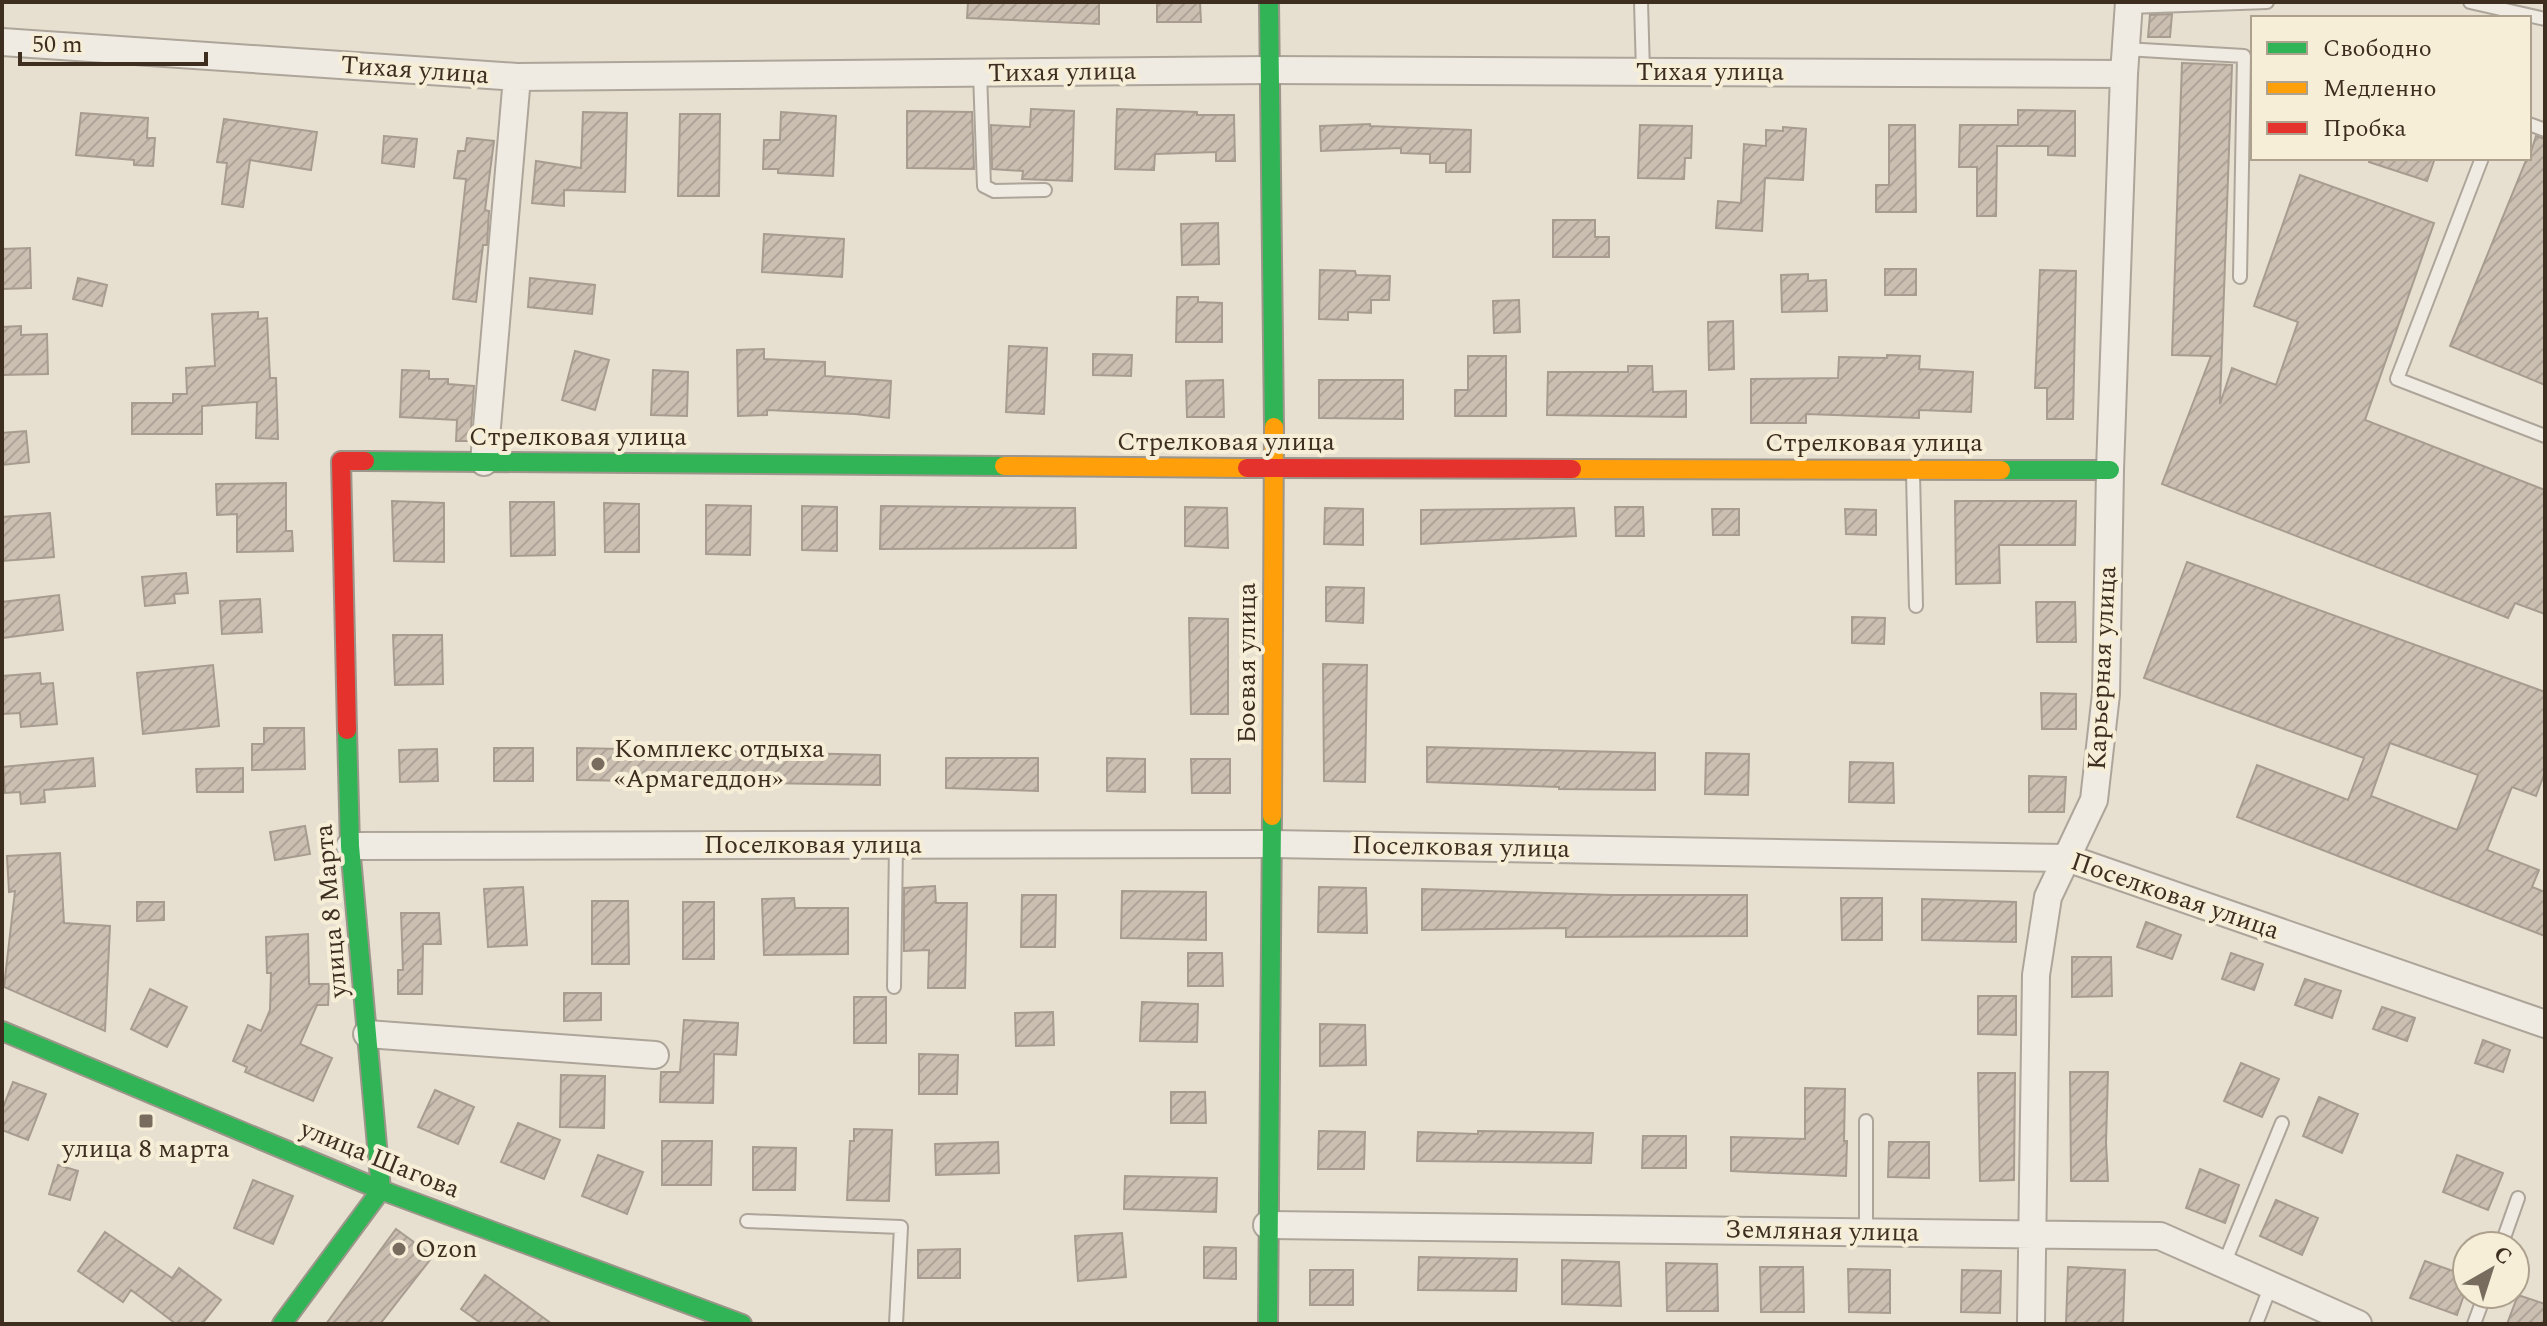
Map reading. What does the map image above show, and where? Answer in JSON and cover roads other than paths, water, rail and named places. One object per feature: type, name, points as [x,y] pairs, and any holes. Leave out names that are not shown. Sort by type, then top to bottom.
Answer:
[{"type":"street","name":"Боевая улица","points":[[1268,1324],[1275,468],[1269,2]]},
{"type":"street","name":"Карьерная улица","points":[[2031,1324],[2036,975],[2048,897],[2094,800],[2106,694],[2110,470],[2129,4]]},
{"type":"street","name":"Тихая улица","points":[[2,42],[517,77],[1270,70],[1643,72],[2125,62]]},
{"type":"street","points":[[484,462],[517,77]]},
{"type":"street","name":"Стрелковая улица","points":[[341,461],[2110,470]]},
{"type":"street","name":"улица 8 Марта","points":[[341,461],[350,846],[381,1190]]},
{"type":"street","name":"Поселковая улица","points":[[350,846],[1272,844],[2067,858],[2545,1024]]},
{"type":"street","name":"улица Шагова","points":[[2,1031],[381,1190],[742,1324]]},
{"type":"street","points":[[367,1034],[655,1055]]},
{"type":"street","points":[[282,1324],[381,1190]]},
{"type":"street","name":"Земляная улица","points":[[1267,1225],[2160,1236],[2358,1324]]},
{"type":"lane","points":[[1641,2],[1643,72]]},
{"type":"lane","points":[[2129,4],[2261,2]]},
{"type":"lane","points":[[2477,3],[2542,18],[2543,2]]},
{"type":"lane","points":[[2125,62],[2244,56],[2240,277]]},
{"type":"lane","points":[[980,73],[984,186],[994,191],[1045,190]]},
{"type":"lane","points":[[2481,160],[2397,379],[2545,436]]},
{"type":"lane","points":[[1913,469],[1916,606]]},
{"type":"lane","points":[[894,987],[896,844]]},
{"type":"lane","points":[[1866,1121],[1866,1231]]},
{"type":"lane","points":[[2224,1264],[2282,1123]]},
{"type":"lane","points":[[2507,1230],[2518,1198]]},
{"type":"lane","points":[[747,1221],[901,1227],[896,1324]]},
{"type":"lane","points":[[2256,1324],[2271,1285]]},
{"type":"place","name":"Комплекс отдыха «Армагеддон»","points":[[598,764]]},
{"type":"place","name":"улица 8 марта","points":[[146,1121]]},
{"type":"place","name":"Ozon","points":[[399,1249]]}]
